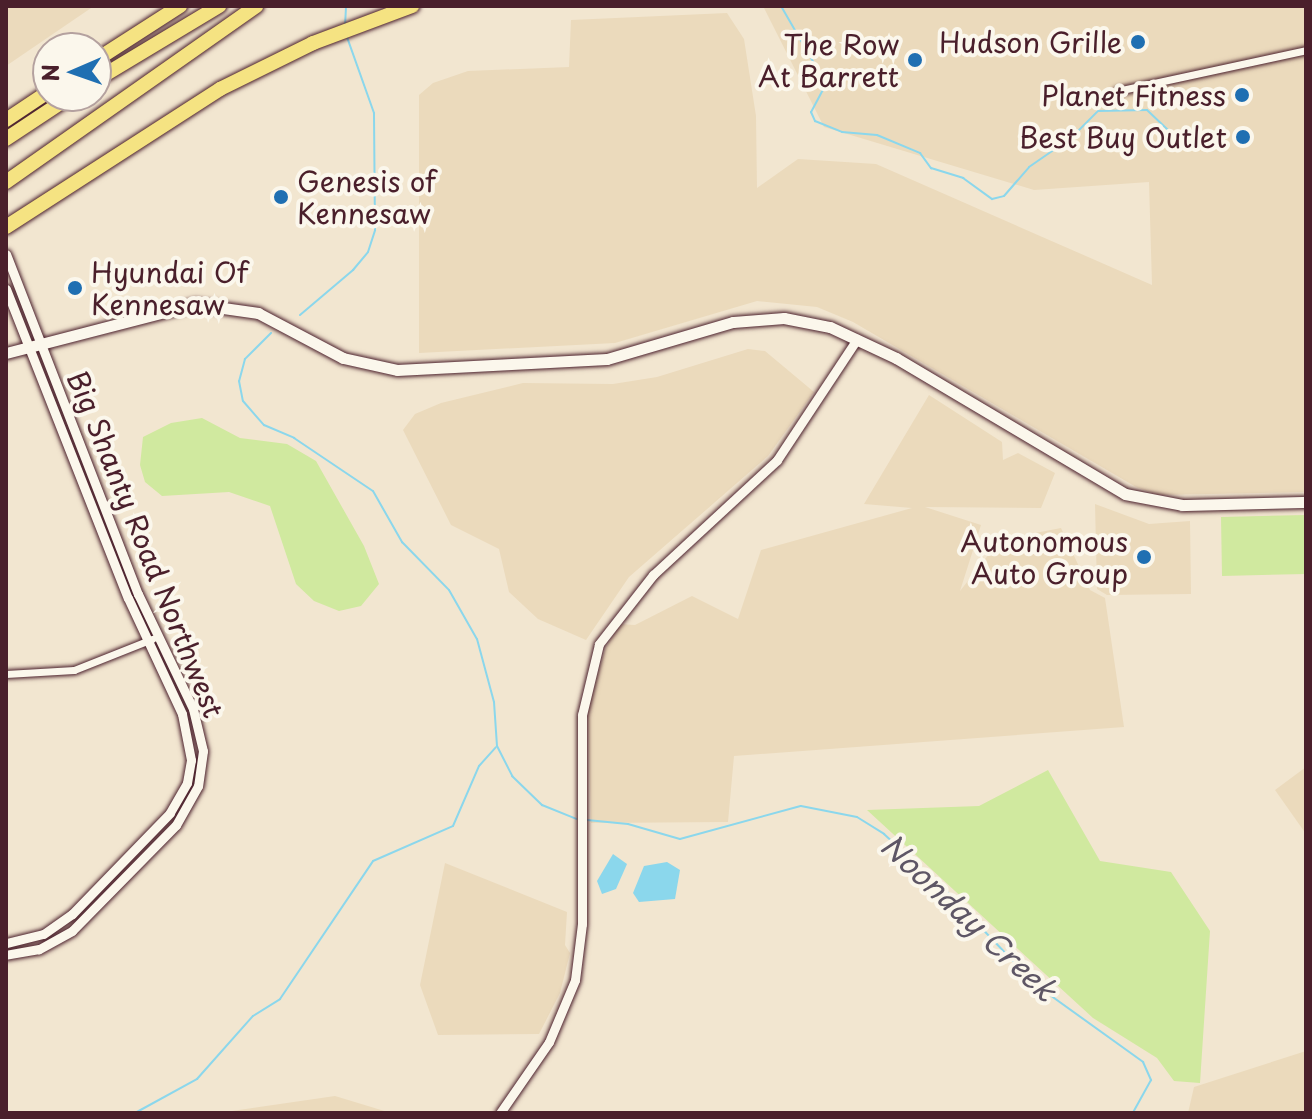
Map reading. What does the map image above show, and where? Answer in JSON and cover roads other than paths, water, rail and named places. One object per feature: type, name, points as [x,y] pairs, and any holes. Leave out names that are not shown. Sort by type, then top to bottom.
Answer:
[{"type":"highway","points":[[112,50],[180,6]]},
{"type":"highway","points":[[112,70],[219,6]]},
{"type":"highway","points":[[6,182],[256,6]]},
{"type":"highway","points":[[12,224],[191,105],[313,43],[412,6]]},
{"type":"highway","points":[[6,120],[32,103]]},
{"type":"highway","points":[[6,139],[47,112]]},
{"type":"highway","points":[[6,172],[93,119]]},
{"type":"main road","points":[[6,353],[164,308],[203,303],[266,315],[343,358],[397,370],[607,359],[763,317],[803,320],[857,339],[1125,494],[1173,504],[1306,502]]},
{"type":"street","points":[[1117,91],[1306,50]]},
{"type":"street","name":"Big Shanty Road Northwest","points":[[6,254],[48,397],[100,530],[190,738],[190,772],[182,794],[157,828],[63,922],[31,939],[6,943]]},
{"type":"street","name":"Big Shanty Road Northwest","points":[[6,289],[61,396],[113,530],[202,738],[203,763],[194,798],[176,825],[72,931],[39,949],[6,955]]},
{"type":"street","points":[[500,1113],[549,1042],[575,980],[582,924],[582,715],[599,644],[653,575],[777,460],[857,339]]},
{"type":"street","points":[[6,674],[74,670],[158,636]]},
{"type":"water","points":[[613,854],[627,864],[616,889],[602,894],[597,881]]},
{"type":"water","points":[[667,862],[680,870],[675,899],[639,902],[633,893],[644,866]]},
{"type":"waterway","name":"Noonday Creek","points":[[345,26],[346,6]]},
{"type":"waterway","points":[[781,6],[826,84],[811,112],[815,121],[842,132],[877,135],[920,153],[931,168],[963,178],[992,199],[1004,196],[1029,167],[1071,138],[1098,111],[1147,110],[1189,150]]},
{"type":"waterway","name":"Noonday Creek","points":[[300,315],[353,270],[368,252],[375,230],[374,113],[347,37]]},
{"type":"waterway","name":"Noonday Creek","points":[[271,333],[245,359],[239,381],[243,401],[264,425],[294,438],[373,491],[402,542],[449,590],[477,639],[494,702],[497,746],[512,776],[542,805],[576,819]]},
{"type":"waterway","points":[[135,1113],[197,1079],[253,1016],[280,999],[373,861],[453,826],[479,766],[496,747]]},
{"type":"waterway","name":"Noonday Creek","points":[[587,820],[628,824],[680,839],[801,806],[857,817],[884,834],[948,893],[1036,985],[1143,1062],[1151,1080],[1133,1113]]},
{"type":"place","name":"Hudson Grille","points":[[1138,42]]},
{"type":"place","name":"The Row At Barrett","points":[[915,60]]},
{"type":"place","name":"Planet Fitness","points":[[1242,95]]},
{"type":"place","name":"Best Buy Outlet","points":[[1243,137]]},
{"type":"place","name":"Genesis of Kennesaw","points":[[281,197]]},
{"type":"place","name":"Hyundai Of Kennesaw","points":[[75,288]]},
{"type":"place","name":"Autonomous Auto Group","points":[[1144,557]]}]
